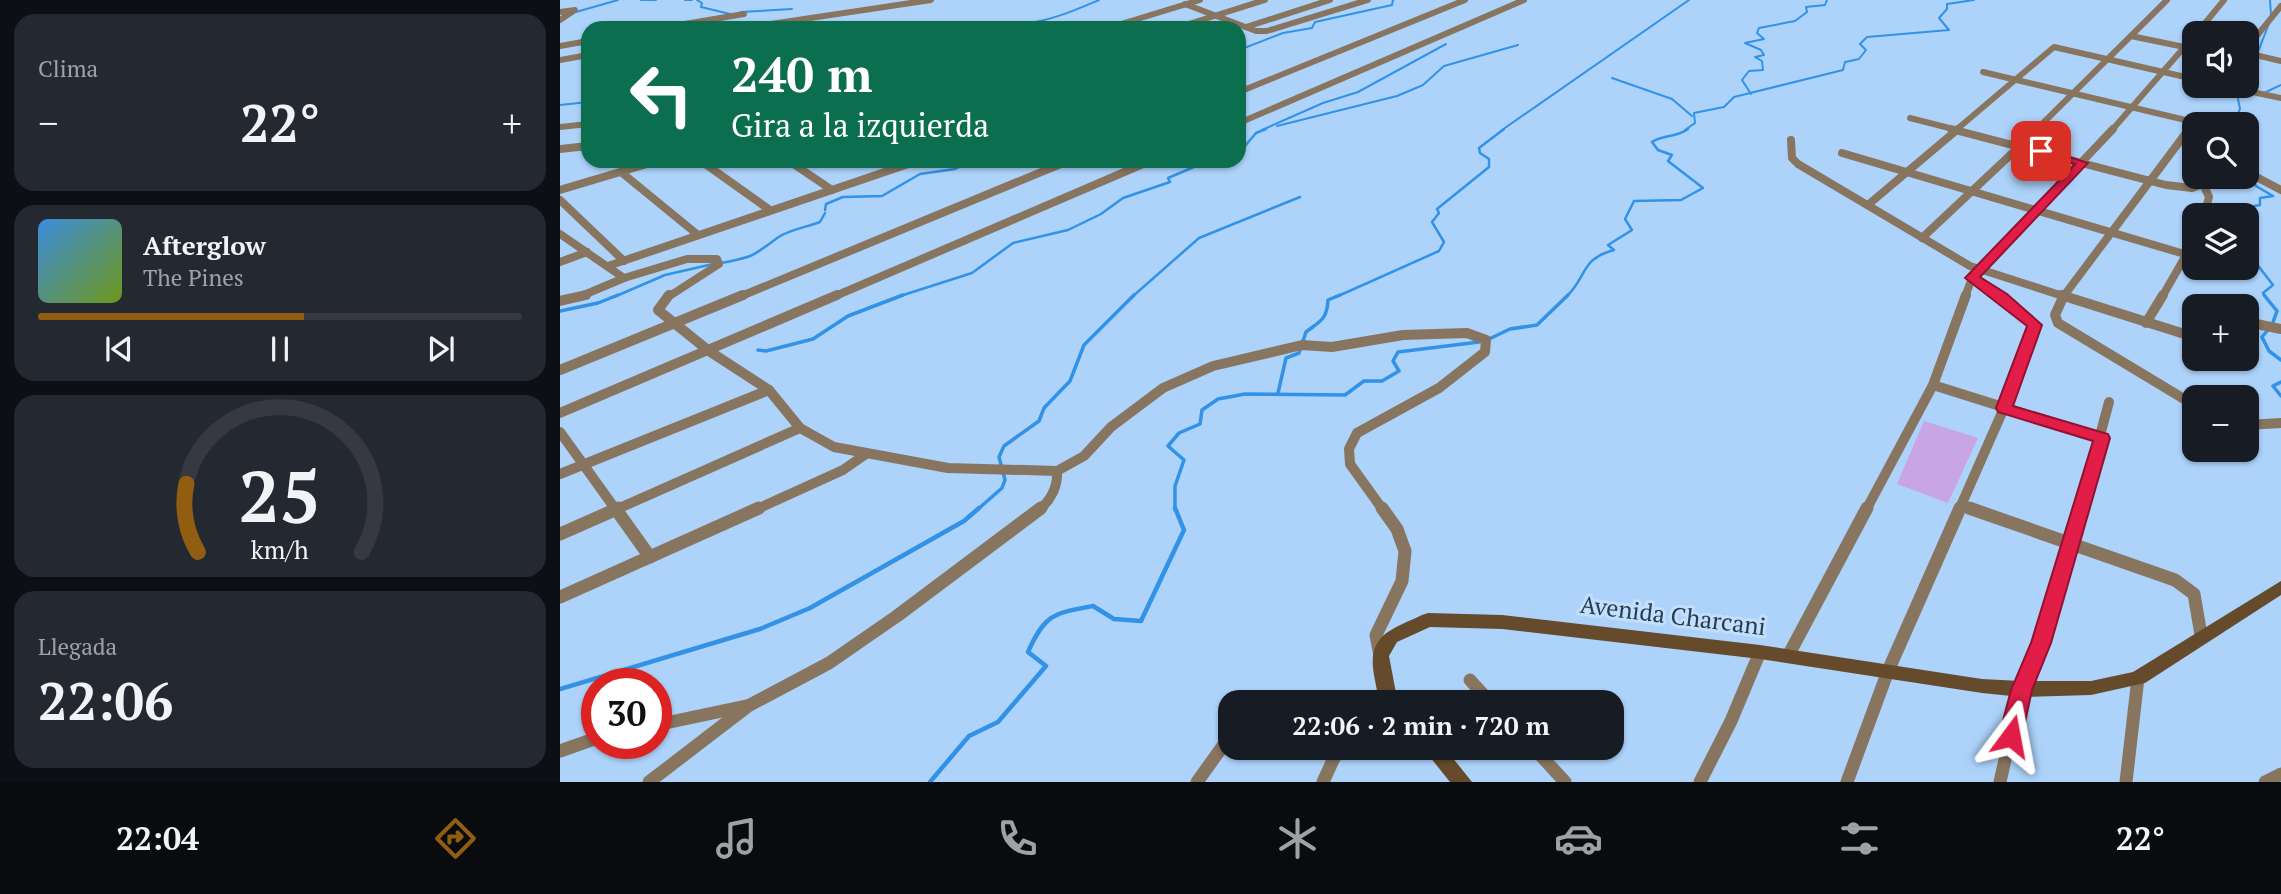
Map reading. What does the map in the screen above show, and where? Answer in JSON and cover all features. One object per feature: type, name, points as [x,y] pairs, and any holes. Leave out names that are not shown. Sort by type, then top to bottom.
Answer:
[{"type":"main road","points":[[2138,678],[2201,635],[2281,587]]},
{"type":"main road","name":"Avenida Charcani","points":[[1380,656],[1391,637],[1428,620],[1502,622],[1760,652],[2021,690],[2091,688],[2138,678]]},
{"type":"main road","points":[[1380,656],[1383,690]]},
{"type":"main road","points":[[1443,760],[1462,782]]},
{"type":"street","points":[[790,21],[931,0]]},
{"type":"street","points":[[1131,21],[1200,0]]},
{"type":"street","points":[[1197,21],[1265,0]]},
{"type":"street","points":[[1246,27],[1330,0]]},
{"type":"street","points":[[1246,28],[1267,31],[1368,0]]},
{"type":"street","points":[[1246,89],[1465,0]]},
{"type":"street","points":[[1246,120],[1524,0]]},
{"type":"street","points":[[1923,238],[1973,193],[2167,0]]},
{"type":"street","points":[[2208,21],[2224,0]]},
{"type":"street","points":[[1185,5],[1227,21]]},
{"type":"street","points":[[2259,33],[2281,6]]},
{"type":"street","points":[[560,12],[575,10],[560,20]]},
{"type":"street","points":[[702,21],[744,14]]},
{"type":"street","points":[[2134,33],[2182,40]]},
{"type":"street","points":[[560,46],[581,42]]},
{"type":"street","points":[[1869,204],[2054,47],[2182,76]]},
{"type":"street","points":[[1788,656],[1933,385],[1972,278],[2082,163],[2182,52]]},
{"type":"street","points":[[560,61],[581,56]]},
{"type":"street","points":[[2259,56],[2281,61]]},
{"type":"street","points":[[1983,72],[2194,122],[2108,233],[2064,295],[2054,315],[2058,323],[2182,398]]},
{"type":"street","points":[[2259,94],[2281,99]]},
{"type":"street","points":[[1910,118],[2148,181],[2182,187]]},
{"type":"street","points":[[560,127],[581,125]]},
{"type":"street","points":[[1791,140],[1792,158],[1798,164],[1982,270],[2182,334]]},
{"type":"street","points":[[560,149],[581,147]]},
{"type":"street","points":[[1842,153],[2182,253]]},
{"type":"street","points":[[560,190],[634,168]]},
{"type":"street","points":[[711,168],[770,211]]},
{"type":"street","points":[[799,168],[832,190]]},
{"type":"street","points":[[608,267],[897,168]]},
{"type":"street","points":[[560,370],[1051,168]]},
{"type":"street","points":[[560,414],[1134,168]]},
{"type":"street","points":[[621,172],[698,235]]},
{"type":"street","points":[[2259,178],[2281,190]]},
{"type":"street","points":[[560,200],[624,261]]},
{"type":"street","points":[[560,234],[624,278]]},
{"type":"street","points":[[560,262],[587,252]]},
{"type":"street","points":[[560,301],[585,295],[624,278],[687,259],[717,259],[719,264],[715,268],[686,281],[662,301],[658,310],[709,351],[769,390],[800,428],[834,447],[948,468],[1057,471],[1084,456],[1111,427],[1163,388],[1213,366],[1302,345],[1332,347],[1403,335],[1467,333],[1486,340],[1486,352],[1464,372],[1357,433],[1349,449],[1350,464],[1397,529],[1405,551],[1402,581],[1376,635],[1380,656]]},
{"type":"street","points":[[2146,323],[2182,265]]},
{"type":"street","points":[[1847,782],[1888,671],[2004,408],[2035,325],[2002,297],[1972,278]]},
{"type":"street","points":[[2259,324],[2281,329]]},
{"type":"street","points":[[1933,385],[2102,438]]},
{"type":"street","points":[[560,474],[769,390]]},
{"type":"street","points":[[2000,782],[2021,690],[2041,643],[2071,545],[2102,438],[2109,402]]},
{"type":"street","points":[[2259,424],[2281,422]]},
{"type":"street","points":[[560,534],[800,428]]},
{"type":"street","points":[[560,432],[650,557]]},
{"type":"street","points":[[560,597],[843,470],[866,454]]},
{"type":"street","points":[[649,782],[748,706],[830,663],[1046,504],[1058,483],[1057,471]]},
{"type":"street","points":[[1961,505],[2175,580],[2193,594],[2201,635]]},
{"type":"street","points":[[1700,782],[1731,721],[1760,652]]},
{"type":"street","points":[[2126,782],[2138,678]]},
{"type":"street","points":[[1470,680],[1479,690]]},
{"type":"street","points":[[672,722],[748,706]]},
{"type":"street","points":[[560,751],[581,744]]},
{"type":"street","points":[[1197,782],[1218,753]]},
{"type":"street","points":[[1323,782],[1334,760]]},
{"type":"street","points":[[1545,760],[1565,782]]},
{"type":"street","points":[[2265,782],[2281,774]]},
{"type":"shaded area","points":[[1924,421],[1978,438],[1948,503],[1897,484]]},
{"type":"waterway","points":[[576,12],[618,0]]},
{"type":"waterway","points":[[641,0],[656,0]]},
{"type":"waterway","points":[[685,0],[692,0]]},
{"type":"waterway","points":[[697,0],[702,3],[701,7],[730,14]]},
{"type":"waterway","points":[[1040,21],[1099,0]]},
{"type":"waterway","points":[[1246,47],[1283,33],[1312,28],[1315,22],[1392,5],[1393,0]]},
{"type":"waterway","points":[[1502,130],[1689,0]]},
{"type":"waterway","points":[[1750,93],[1742,80],[1749,71],[1763,70],[1762,61],[1755,57],[1764,55],[1761,50],[1745,43],[1764,39],[1757,33],[1759,28],[1795,21],[1807,12],[1806,7],[1825,5],[1827,0]]},
{"type":"waterway","points":[[1750,93],[1843,70],[1845,62],[1859,59],[1866,50],[1860,44],[1867,37],[1949,30],[1939,18],[1947,9],[1947,4],[1974,0]]},
{"type":"waterway","points":[[2270,0],[2271,14]]},
{"type":"waterway","points":[[741,12],[792,9]]},
{"type":"waterway","points":[[2259,49],[2270,21]]},
{"type":"waterway","points":[[1262,130],[1323,103],[1358,92],[1446,44]]},
{"type":"waterway","points":[[1277,126],[1397,96],[1423,85],[1444,66],[1518,45]]},
{"type":"waterway","points":[[1612,78],[1672,99],[1692,116]]},
{"type":"waterway","points":[[2264,93],[2281,85]]},
{"type":"waterway","points":[[1685,130],[1695,123],[1694,113],[1724,107],[1734,97],[1750,93]]},
{"type":"waterway","points":[[2238,98],[2239,112]]},
{"type":"waterway","points":[[560,105],[581,103]]},
{"type":"waterway","points":[[1246,145],[1256,133],[1266,129]]},
{"type":"waterway","points":[[1336,297],[1439,251],[1444,242],[1432,222],[1439,213],[1437,209],[1489,167],[1489,159],[1480,153],[1479,148],[1504,129]]},
{"type":"waterway","points":[[1566,297],[1590,263],[1614,250],[1608,245],[1632,230],[1625,219],[1634,201],[1681,200],[1703,188],[1668,161],[1672,155],[1658,150],[1652,142],[1688,129]]},
{"type":"waterway","points":[[825,210],[826,204],[843,197],[882,196],[920,174],[957,168]]},
{"type":"waterway","points":[[902,295],[972,273],[1013,243],[1068,230],[1101,214],[1123,198],[1170,182],[1168,178],[1192,168]]},
{"type":"waterway","points":[[2259,188],[2273,196],[2260,198],[2260,205],[2250,207],[2256,235],[2249,243],[2258,255],[2256,263],[2273,285],[2263,293],[2266,297]]},
{"type":"waterway","points":[[1132,297],[1199,238],[1300,197]]},
{"type":"waterway","points":[[721,263],[752,255],[781,235],[820,222],[825,213]]},
{"type":"waterway","points":[[614,297],[665,275],[713,264]]},
{"type":"waterway","points":[[560,311],[598,303],[618,295]]},
{"type":"waterway","points":[[758,350],[766,351],[813,339],[848,316],[902,295]]},
{"type":"waterway","points":[[897,297],[902,295]]},
{"type":"waterway","points":[[1278,393],[1286,358],[1299,353],[1306,332],[1324,316],[1328,300],[1340,295]]},
{"type":"waterway","points":[[2264,295],[2277,311],[2272,325],[2262,337],[2269,351],[2281,360]]},
{"type":"waterway","points":[[977,510],[1002,488],[1005,480],[999,457],[1004,446],[1039,421],[1044,408],[1070,381],[1084,345],[1132,297]]},
{"type":"waterway","points":[[1489,339],[1510,329],[1537,325],[1566,297]]},
{"type":"waterway","points":[[1175,508],[1175,486],[1184,460],[1168,446],[1179,433],[1200,424],[1202,410],[1218,399],[1245,394],[1345,395],[1364,381],[1382,381],[1399,371],[1393,361],[1398,352],[1479,342]]},
{"type":"waterway","points":[[2281,382],[2273,386],[2281,396]]},
{"type":"waterway","points":[[560,689],[760,629],[810,608],[964,521],[979,508]]},
{"type":"waterway","points":[[930,782],[969,736],[998,722],[1046,666],[1028,652],[1040,630],[1052,617],[1093,606],[1114,619],[1141,621],[1184,530],[1175,508]]},
{"type":"route","points":[[2011,736],[2021,690],[2041,643],[2102,438],[2004,408],[2035,325],[2002,297],[1972,278],[2082,163],[2041,151]]}]
